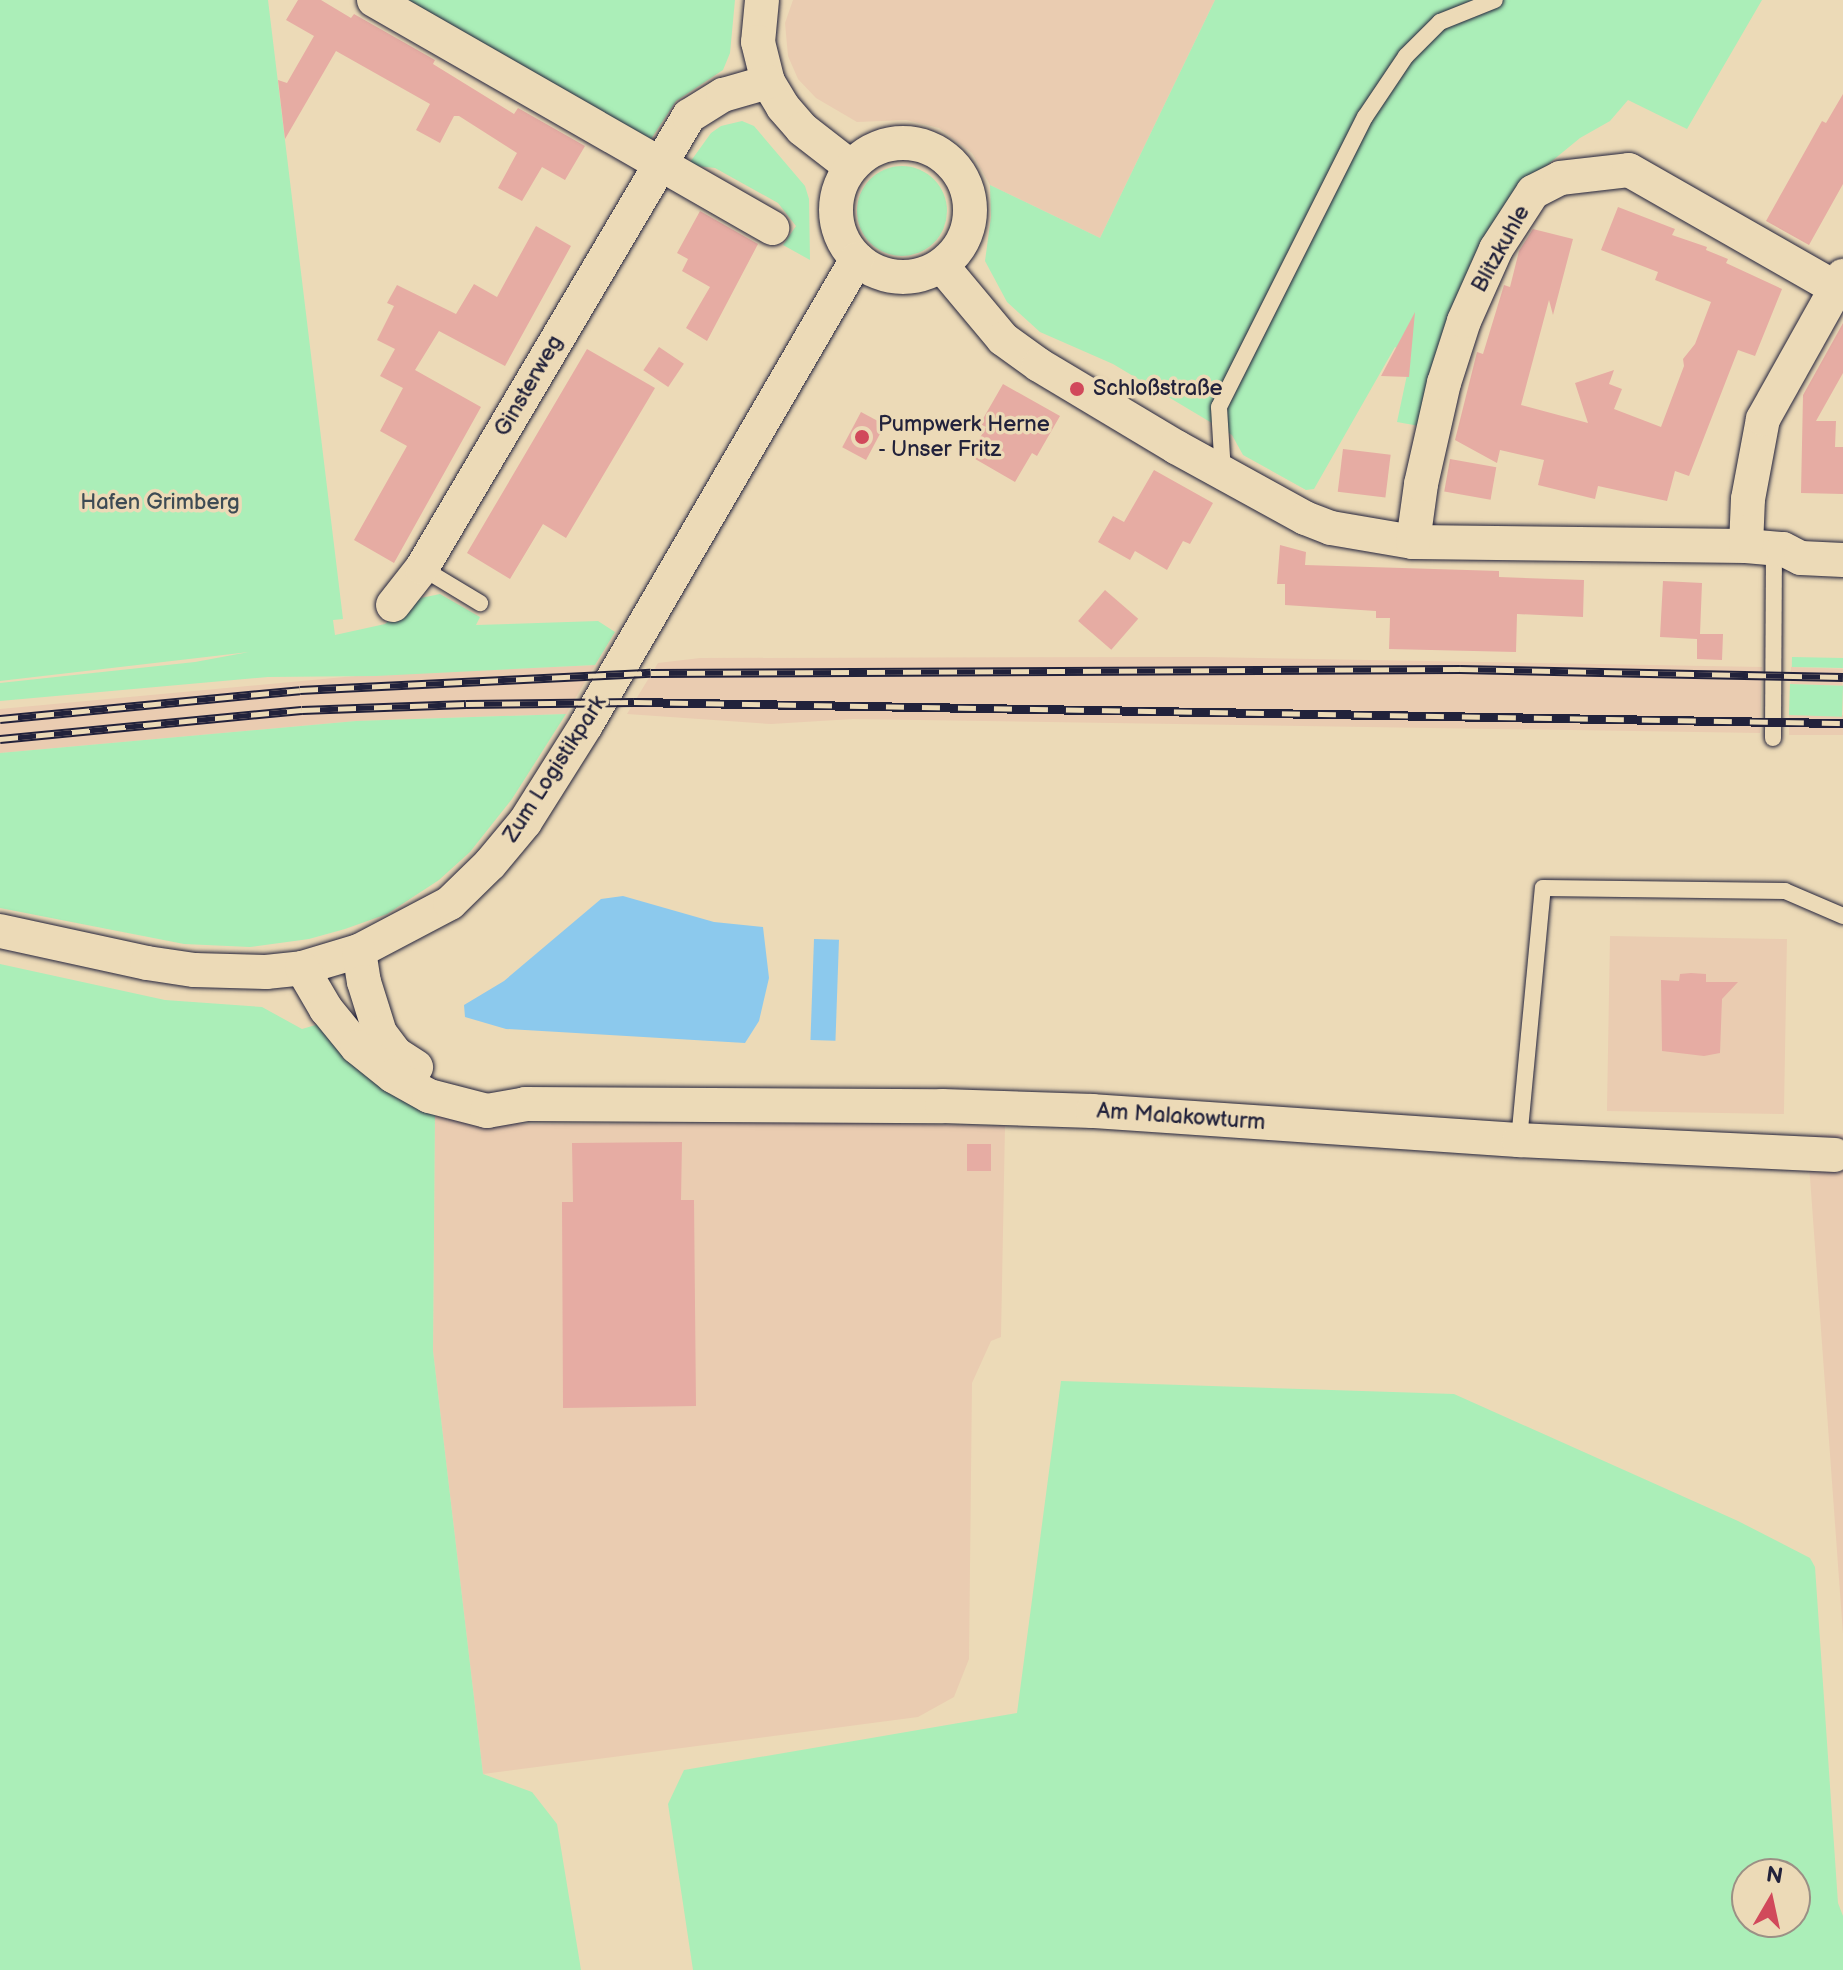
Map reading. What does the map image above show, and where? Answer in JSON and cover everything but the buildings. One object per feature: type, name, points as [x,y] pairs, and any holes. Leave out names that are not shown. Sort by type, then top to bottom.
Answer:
[{"type":"street","points":[[374,0],[772,228]]},
{"type":"street","points":[[762,0],[758,42],[768,82],[802,129],[851,167]]},
{"type":"street","name":"Ginsterweg","points":[[393,605],[422,568],[689,116],[723,95],[768,82]]},
{"type":"street","points":[[915,144],[932,149],[959,172],[971,205],[970,222],[955,254],[942,266],[925,274],[898,277],[872,270],[857,259],[846,246],[836,214],[837,197],[851,167],[880,147],[915,144]]},
{"type":"street","name":"Blitzkuhle","points":[[1413,542],[1421,484],[1440,397],[1464,321],[1496,249],[1533,192],[1560,178],[1629,170],[1840,282]]},
{"type":"street","name":"Zum Logistikpark","points":[[0,931],[194,970],[266,972],[302,968],[359,951],[450,903],[490,864],[525,822],[586,725],[857,259]]},
{"type":"street","points":[[942,266],[1003,339],[1077,389],[1305,518],[1331,528],[1413,542],[1768,547],[1803,537],[1843,537]]},
{"type":"street","points":[[1840,282],[1763,419],[1748,499],[1768,547],[1801,558],[1843,560]]},
{"type":"street","name":"Am Malakowturm","points":[[359,951],[364,982],[380,1033],[396,1054],[426,1074],[452,1085],[525,1104]]},
{"type":"street","name":"Am Malakowturm","points":[[302,968],[357,1047],[393,1076],[429,1096],[487,1111],[525,1104],[942,1106],[1093,1111],[1519,1140],[1840,1155]]},
{"type":"lane","points":[[1223,473],[1219,407],[1365,117],[1406,56],[1440,22],[1495,0]]},
{"type":"lane","points":[[1768,547],[1773,738]]},
{"type":"lane","points":[[422,568],[480,603]]},
{"type":"lane","points":[[1519,1140],[1543,888],[1785,891],[1843,916]]},
{"type":"shaded area","points":[[793,0],[1215,0],[1100,238],[990,185],[972,153],[939,128],[906,120],[857,122],[816,98],[798,79],[788,56],[785,23]]},
{"type":"shaded area","points":[[1205,657],[1762,667],[1760,733],[853,719],[771,724],[627,714],[658,663],[700,658]]},
{"type":"shaded area","points":[[595,665],[566,714],[356,721],[0,753],[0,709],[355,676]]},
{"type":"shaded area","points":[[1791,667],[1843,669],[1842,686],[1790,684]]},
{"type":"shaded area","points":[[1789,715],[1843,715],[1843,735],[1789,735]]},
{"type":"shaded area","points":[[1610,936],[1787,939],[1784,1114],[1607,1111]]},
{"type":"shaded area","points":[[435,1111],[523,1124],[1005,1126],[1001,1337],[991,1341],[972,1383],[969,1659],[954,1697],[918,1717],[483,1774],[433,1351]]},
{"type":"shaded area","points":[[1843,1134],[1843,1634],[1807,1136]]},
{"type":"green space","name":"Hafen Grimberg","points":[[0,0],[268,0],[343,619],[333,620],[335,635],[385,624],[416,599],[440,594],[480,617],[476,625],[598,621],[615,632],[595,665],[376,676],[268,677],[0,701],[0,683],[195,662],[249,652],[0,681]]},
{"type":"green space","points":[[393,0],[735,0],[730,53],[723,70],[676,101],[649,142]]},
{"type":"green space","points":[[1215,0],[1762,0],[1687,129],[1628,100],[1610,121],[1580,138],[1535,175],[1419,426],[1397,422],[1411,356],[1395,347],[1314,489],[1306,490],[1243,455],[1232,435],[1113,364],[1040,332],[1007,302],[985,261],[991,217],[990,185],[1100,238]]},
{"type":"green space","points":[[742,121],[754,126],[805,186],[809,199],[810,260],[783,245],[796,226],[778,203],[715,168],[688,165],[711,133],[721,126]]},
{"type":"green space","points":[[902,166],[919,169],[934,179],[944,194],[947,211],[944,228],[934,243],[919,253],[902,256],[885,253],[870,243],[860,228],[857,211],[860,194],[870,179],[885,169]]},
{"type":"green space","points":[[1792,657],[1843,658],[1843,668],[1792,667]]},
{"type":"green space","points":[[1790,684],[1843,686],[1842,717],[1789,715]]},
{"type":"green space","points":[[566,714],[512,799],[470,852],[439,880],[387,914],[345,929],[309,939],[250,947],[184,944],[0,908],[0,753],[356,721]]},
{"type":"green space","points":[[0,964],[165,1000],[262,1007],[302,1029],[319,1024],[435,1111],[433,1351],[483,1774],[532,1792],[557,1824],[581,1970],[0,1970]]},
{"type":"green space","points":[[1061,1381],[1454,1394],[1738,1521],[1810,1558],[1815,1567],[1838,1903],[1843,1916],[1843,1970],[693,1970],[668,1804],[684,1770],[1017,1713]]},
{"type":"water","points":[[623,896],[714,922],[763,927],[769,978],[759,1021],[745,1043],[506,1029],[465,1017],[464,1005],[504,981],[601,899]]},
{"type":"water","points":[[814,939],[839,940],[835,1041],[810,1040]]},
{"type":"railway","points":[[0,719],[300,690],[651,673],[1460,669],[1843,677]]},
{"type":"railway","points":[[0,739],[302,710],[634,702],[1843,723]]},
{"type":"place","name":"Schloßstraße","points":[[1077,389]]},
{"type":"place","name":"Pumpwerk Herne - Unser Fritz","points":[[862,437]]}]
